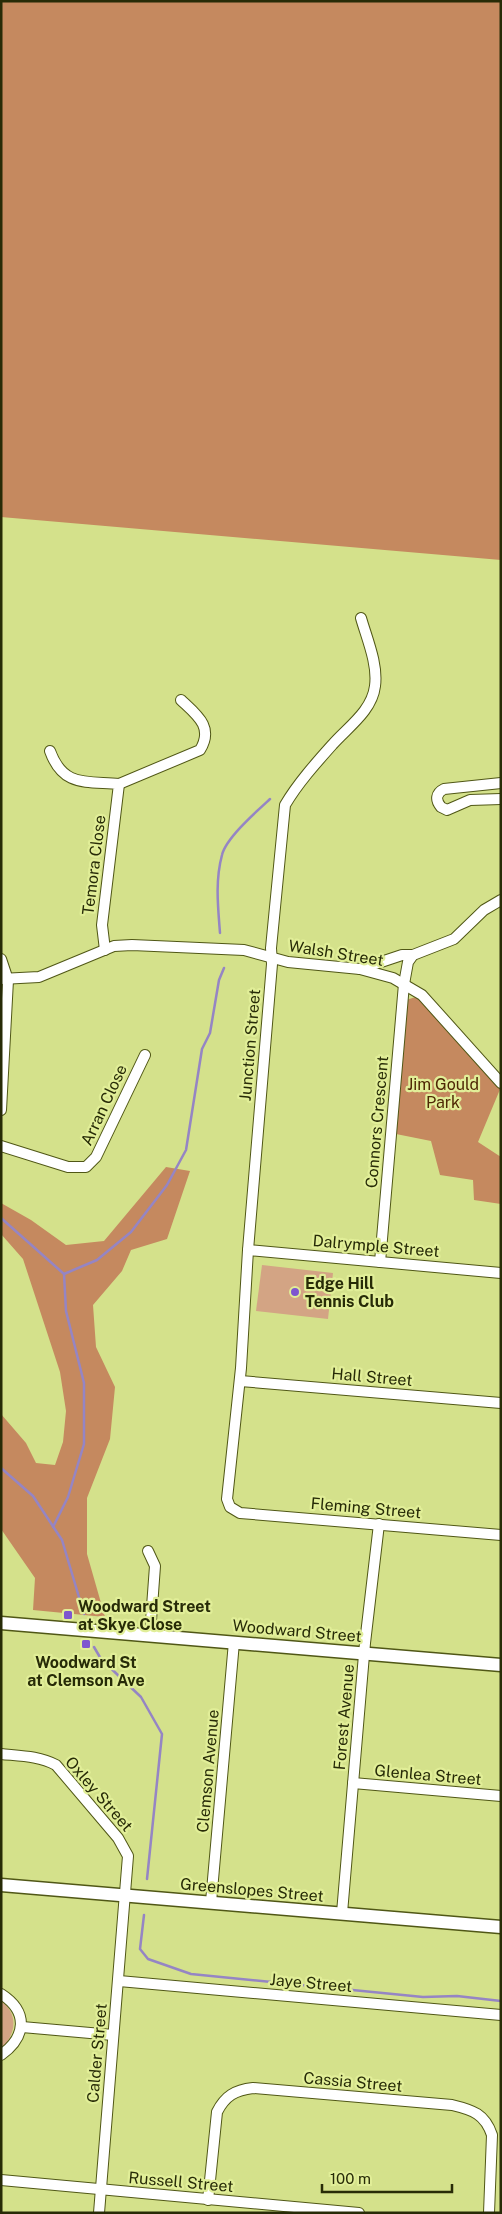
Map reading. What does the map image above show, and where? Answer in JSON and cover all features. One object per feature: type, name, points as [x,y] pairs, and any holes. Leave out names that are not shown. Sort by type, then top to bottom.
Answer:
[{"type":"street","name":"Junction Street","points":[[230,1506],[227,1492],[240,1380],[248,1250],[285,805],[293,792],[334,743],[363,713],[375,686],[372,662],[360,618]]},
{"type":"street","points":[[50,751],[58,769],[68,778],[119,784],[200,750],[206,738],[204,724],[181,700]]},
{"type":"street","points":[[501,783],[444,788],[438,794],[437,799],[440,807],[447,810],[470,800],[501,799]]},
{"type":"street","name":"Temora Close","points":[[105,950],[102,926],[119,784]]},
{"type":"street","points":[[360,969],[402,954],[413,955],[454,939],[484,910],[501,900]]},
{"type":"street","name":"Walsh Street","points":[[5,979],[39,978],[105,950],[127,945],[244,950],[302,964],[360,969],[382,974],[422,995],[501,1083]]},
{"type":"street","name":"Connors Crescent","points":[[380,1262],[404,984],[408,962],[413,955]]},
{"type":"street","points":[[1,959],[5,979],[1,1110]]},
{"type":"street","name":"Arran Close","points":[[1,1146],[68,1167],[86,1166],[96,1157],[145,1055]]},
{"type":"street","name":"Dalrymple Street","points":[[248,1250],[501,1272]]},
{"type":"street","name":"Hall Street","points":[[240,1380],[501,1403]]},
{"type":"street","name":"Fleming Street","points":[[230,1506],[240,1513],[501,1535]]},
{"type":"street","name":"Forest Avenue","points":[[342,1913],[364,1653],[379,1524]]},
{"type":"street","points":[[148,1551],[156,1566],[150,1634]]},
{"type":"street","name":"Woodward Street","points":[[1,1623],[150,1634],[501,1665]]},
{"type":"street","name":"Clemson Avenue","points":[[211,1902],[234,1642]]},
{"type":"street","name":"Oxley Street","points":[[1,1754],[46,1760],[56,1765],[67,1776],[125,1847],[128,1864],[126,1895]]},
{"type":"street","name":"Glenlea Street","points":[[353,1783],[501,1796]]},
{"type":"street","name":"Greenslopes Street","points":[[1,1885],[501,1927]]},
{"type":"street","name":"Calder Street","points":[[99,2213],[126,1895]]},
{"type":"street","name":"Jaye Street","points":[[119,1980],[501,2015]]},
{"type":"street","points":[[1,1994],[16,2010],[22,2027],[18,2038],[1,2055]]},
{"type":"street","points":[[22,2027],[114,2035]]},
{"type":"street","name":"Cassia Street","points":[[208,2200],[217,2112],[230,2095],[239,2090],[253,2088],[452,2105],[468,2108],[481,2115],[489,2124],[492,2135],[489,2213]]},
{"type":"street","name":"Russell Street","points":[[1,2180],[359,2213]]},
{"type":"shaded area","name":"Edge Hill Tennis Club","points":[[262,1265],[333,1273],[328,1319],[256,1311]]},
{"type":"shaded area","points":[[1,2001],[11,2012],[13,2025],[10,2038],[1,2050]]},
{"type":"green space","points":[[1,1],[501,1],[501,560],[1,517]]},
{"type":"green space","name":"Jim Gould Park","points":[[422,995],[501,1087],[478,1142],[501,1157],[501,1204],[474,1200],[473,1180],[440,1175],[431,1141],[391,1133],[403,1001]]},
{"type":"green space","points":[[166,1167],[190,1171],[167,1239],[131,1250],[122,1271],[93,1305],[96,1347],[115,1387],[110,1439],[87,1498],[87,1554],[105,1617],[33,1610],[35,1578],[1,1529],[1,1414],[26,1443],[36,1463],[55,1465],[63,1442],[66,1411],[60,1372],[23,1259],[1,1234],[1,1203],[31,1220],[66,1245],[104,1241]]},
{"type":"waterway","points":[[220,933],[218,884],[222,855],[229,841],[270,799]]},
{"type":"waterway","points":[[64,1274],[97,1260],[131,1232],[167,1185],[186,1150],[202,1049],[210,1033],[219,980],[224,968]]},
{"type":"waterway","points":[[1,1218],[64,1274],[66,1311],[84,1383],[84,1444],[68,1497],[53,1527]]},
{"type":"waterway","points":[[1,1468],[33,1496],[62,1540],[84,1614]]},
{"type":"waterway","points":[[94,1647],[101,1659],[141,1697],[162,1734],[147,1879]]},
{"type":"waterway","points":[[144,1915],[140,1949],[148,1959],[191,1974],[423,1997],[457,1996],[501,2001]]},
{"type":"place","name":"Edge Hill Tennis Club","points":[[295,1292]]},
{"type":"place","name":"Woodward Street at Skye Close","points":[[68,1615]]},
{"type":"place","name":"Woodward St at Clemson Ave","points":[[86,1644]]}]
